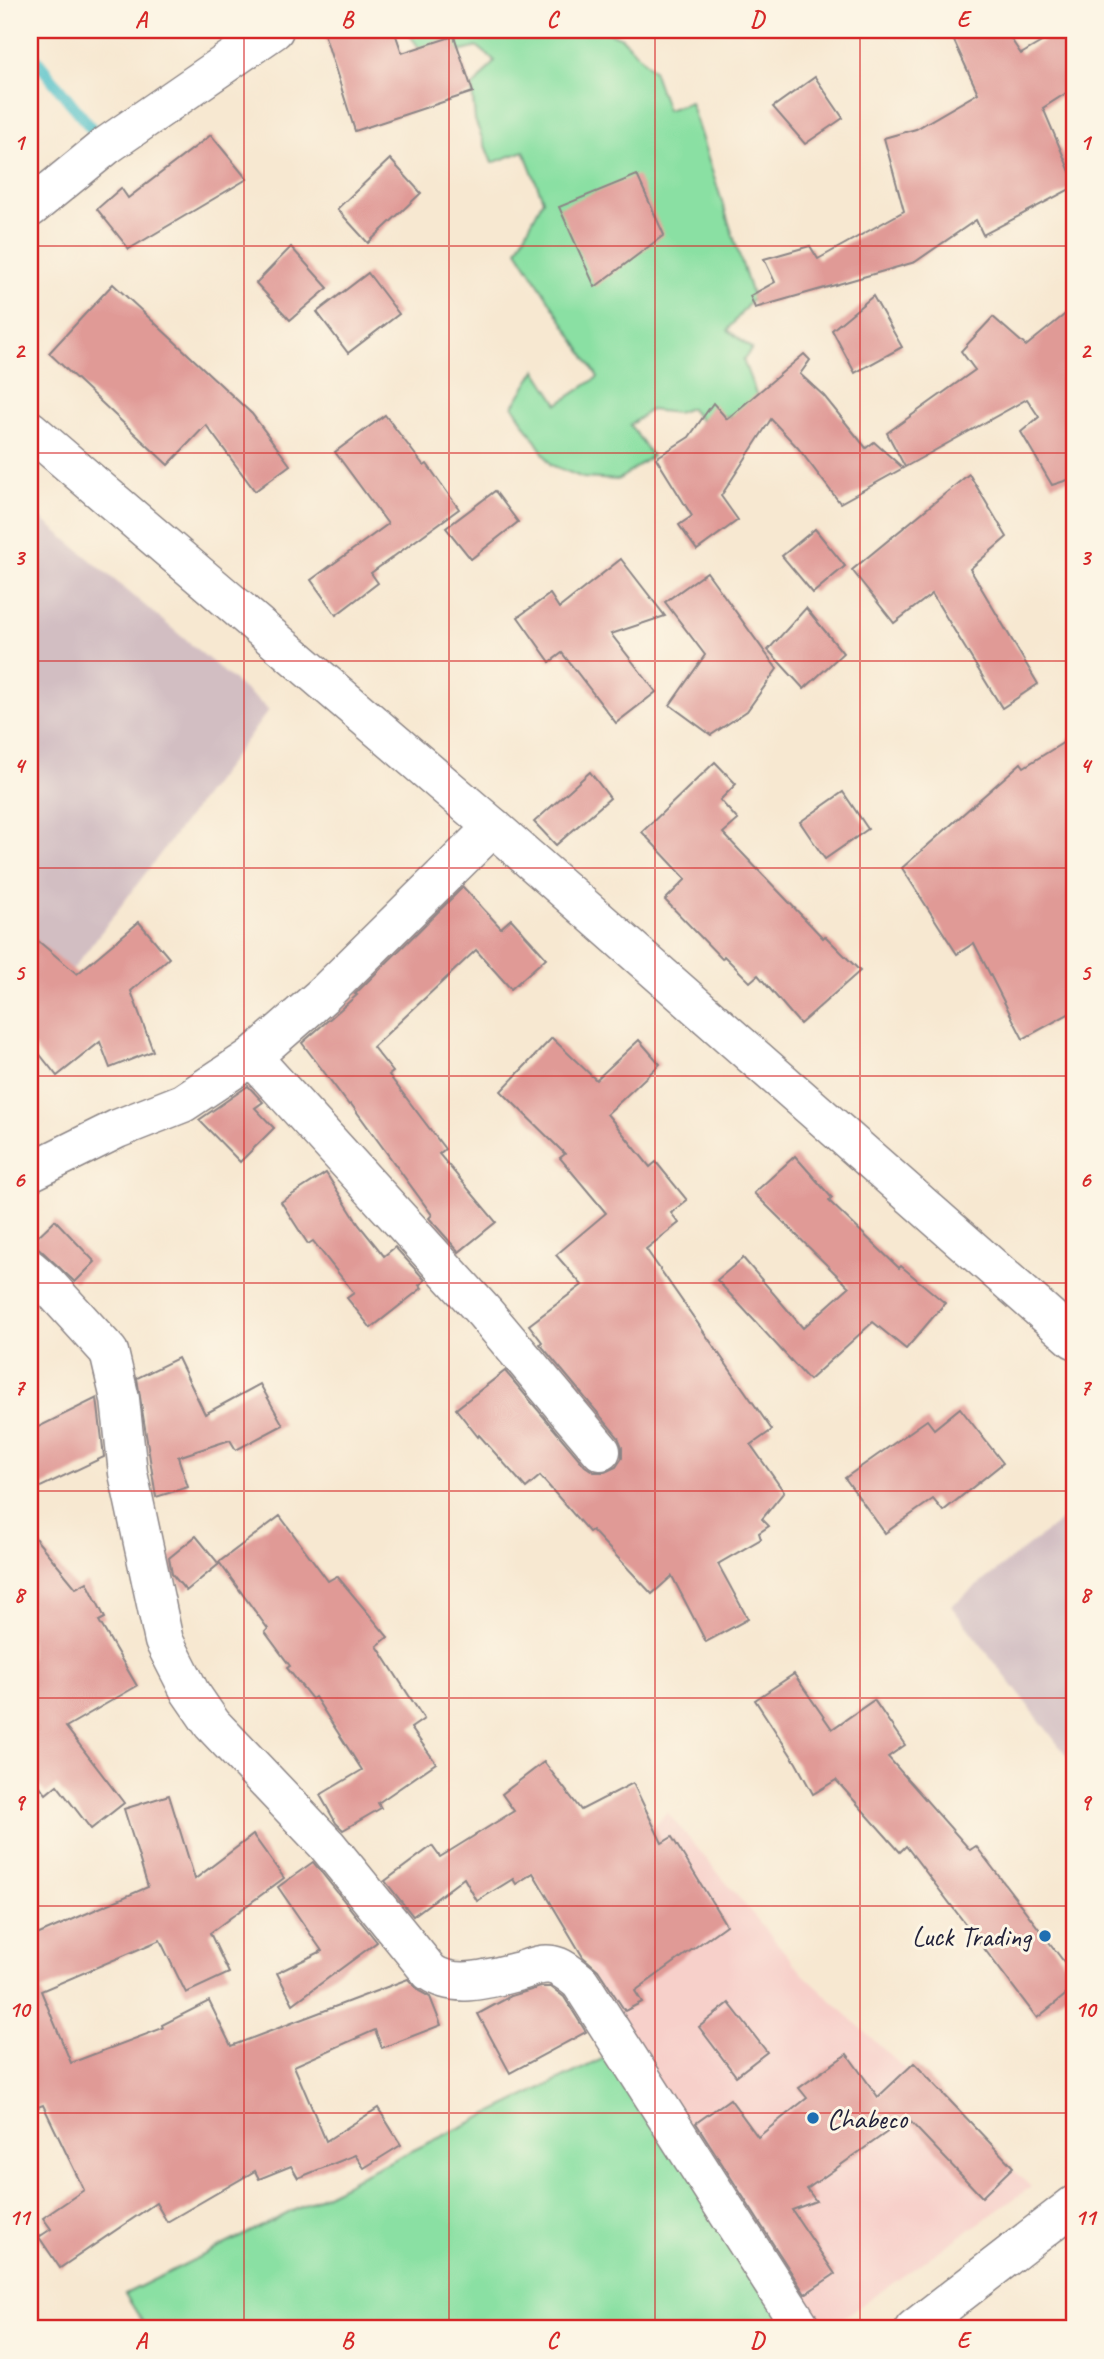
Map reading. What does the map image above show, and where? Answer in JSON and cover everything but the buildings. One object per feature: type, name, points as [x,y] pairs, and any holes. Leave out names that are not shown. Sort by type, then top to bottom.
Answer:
[{"type":"street","points":[[30,208],[106,146],[274,30]]},
{"type":"street","points":[[30,430],[493,827],[1074,1339]]},
{"type":"street","points":[[30,1172],[117,1129],[183,1103],[253,1057],[323,995],[493,827]]},
{"type":"street","points":[[253,1057],[485,1313],[601,1451]]},
{"type":"street","points":[[30,1269],[56,1293],[109,1352],[120,1399],[128,1473],[164,1641],[190,1692],[212,1724],[327,1845],[420,1961],[439,1978],[453,1982],[469,1981],[552,1965],[566,1970],[580,1982],[802,2329]]},
{"type":"street","points":[[914,2329],[1074,2205]]},
{"type":"shaded area","points":[[30,509],[269,710],[30,1026]]},
{"type":"shaded area","points":[[1074,1510],[1074,1765],[951,1606]]},
{"type":"shaded area","name":"Chabeco","points":[[667,1812],[803,1974],[1031,2187],[827,2329],[808,2329],[623,2049],[570,1923]]},
{"type":"green space","points":[[406,30],[603,30],[622,38],[653,70],[667,110],[690,102],[753,298],[728,330],[752,349],[743,360],[761,407],[747,417],[715,416],[702,422],[690,408],[677,413],[650,410],[630,425],[652,456],[618,480],[583,478],[551,465],[513,406],[536,370],[558,404],[598,377],[517,250],[543,200],[524,151],[492,163],[475,120],[472,88],[495,61],[478,47],[443,56],[420,49]]},
{"type":"green space","points":[[623,2049],[808,2329],[147,2329],[125,2294],[362,2175]]},
{"type":"waterway","points":[[30,52],[103,143]]},
{"type":"place","name":"Luck Trading","points":[[1045,1936]]},
{"type":"place","name":"Chabeco","points":[[813,2118]]}]
